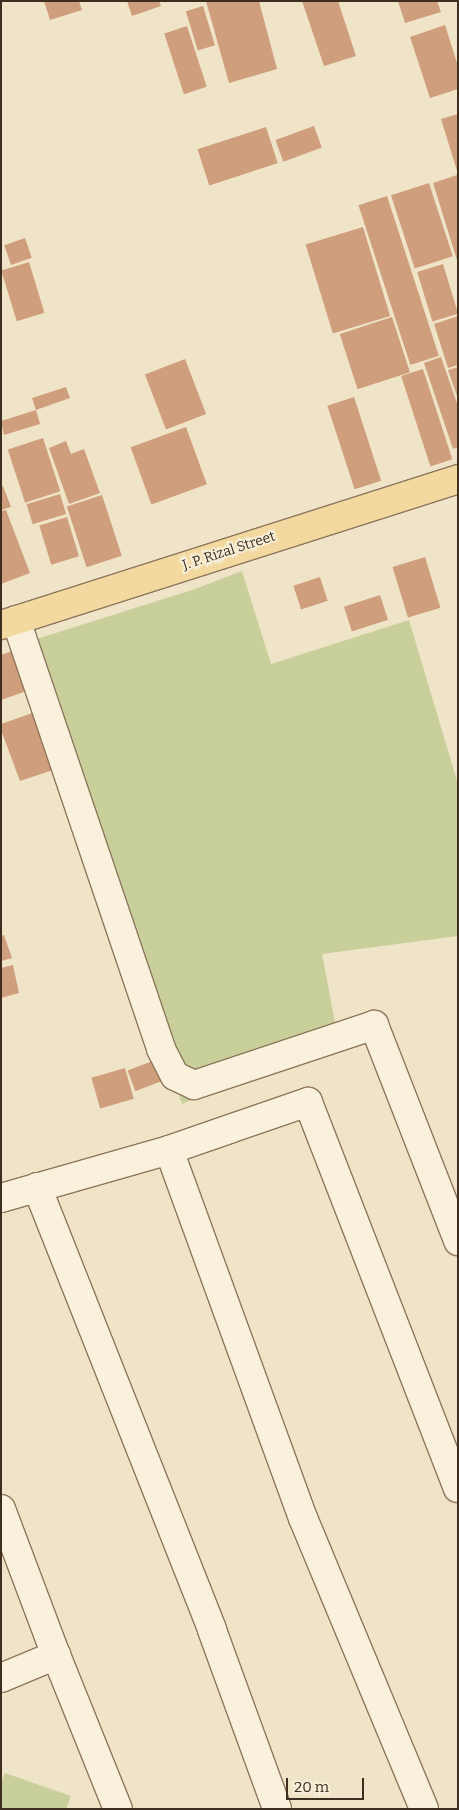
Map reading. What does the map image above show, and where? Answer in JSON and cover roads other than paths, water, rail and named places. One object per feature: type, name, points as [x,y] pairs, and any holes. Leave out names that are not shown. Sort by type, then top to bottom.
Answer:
[{"type":"main road","name":"J. P. Rizal Street","points":[[9,623],[458,478]]},
{"type":"street","points":[[9,623],[161,1049],[176,1076],[194,1085],[374,1025],[458,1241]]},
{"type":"street","points":[[1,1198],[169,1150],[308,1102],[458,1488]]},
{"type":"street","points":[[169,1150],[303,1518],[424,1809]]},
{"type":"street","points":[[37,1187],[212,1630],[277,1809]]},
{"type":"street","points":[[1,1509],[56,1655],[118,1809]]},
{"type":"street","points":[[1,1678],[56,1655]]}]
